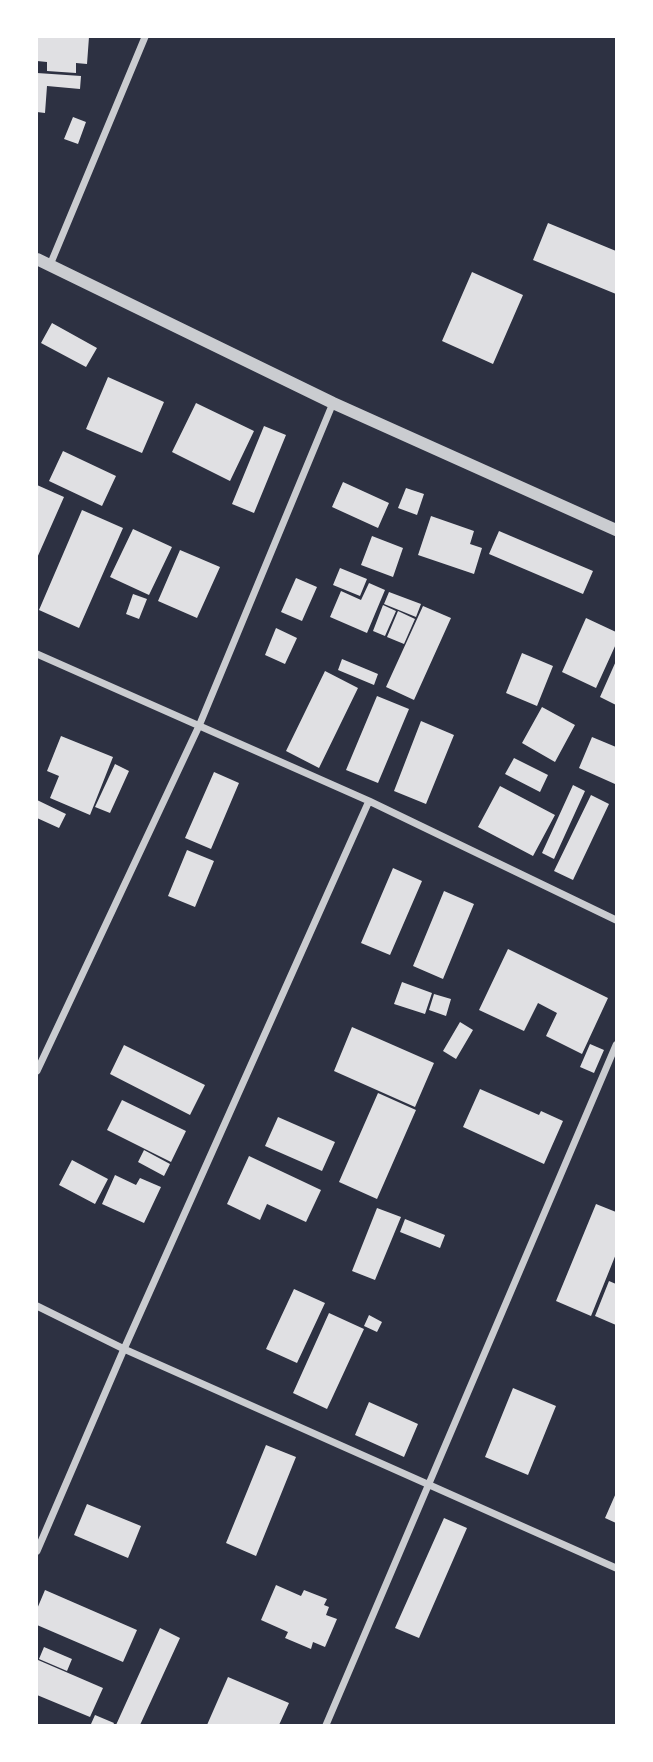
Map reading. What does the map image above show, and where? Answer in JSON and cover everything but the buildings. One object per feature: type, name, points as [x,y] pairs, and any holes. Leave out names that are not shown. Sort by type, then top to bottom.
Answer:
[{"type":"street","points":[[50,265],[145,37]]},
{"type":"street","points":[[37,259],[333,403],[616,530]]},
{"type":"street","points":[[37,1071],[199,726],[333,403]]},
{"type":"street","points":[[37,654],[369,801],[616,920]]},
{"type":"street","points":[[37,1551],[124,1349],[369,801]]},
{"type":"street","points":[[326,1725],[616,1045]]},
{"type":"street","points":[[37,1306],[124,1349],[616,1568]]}]
